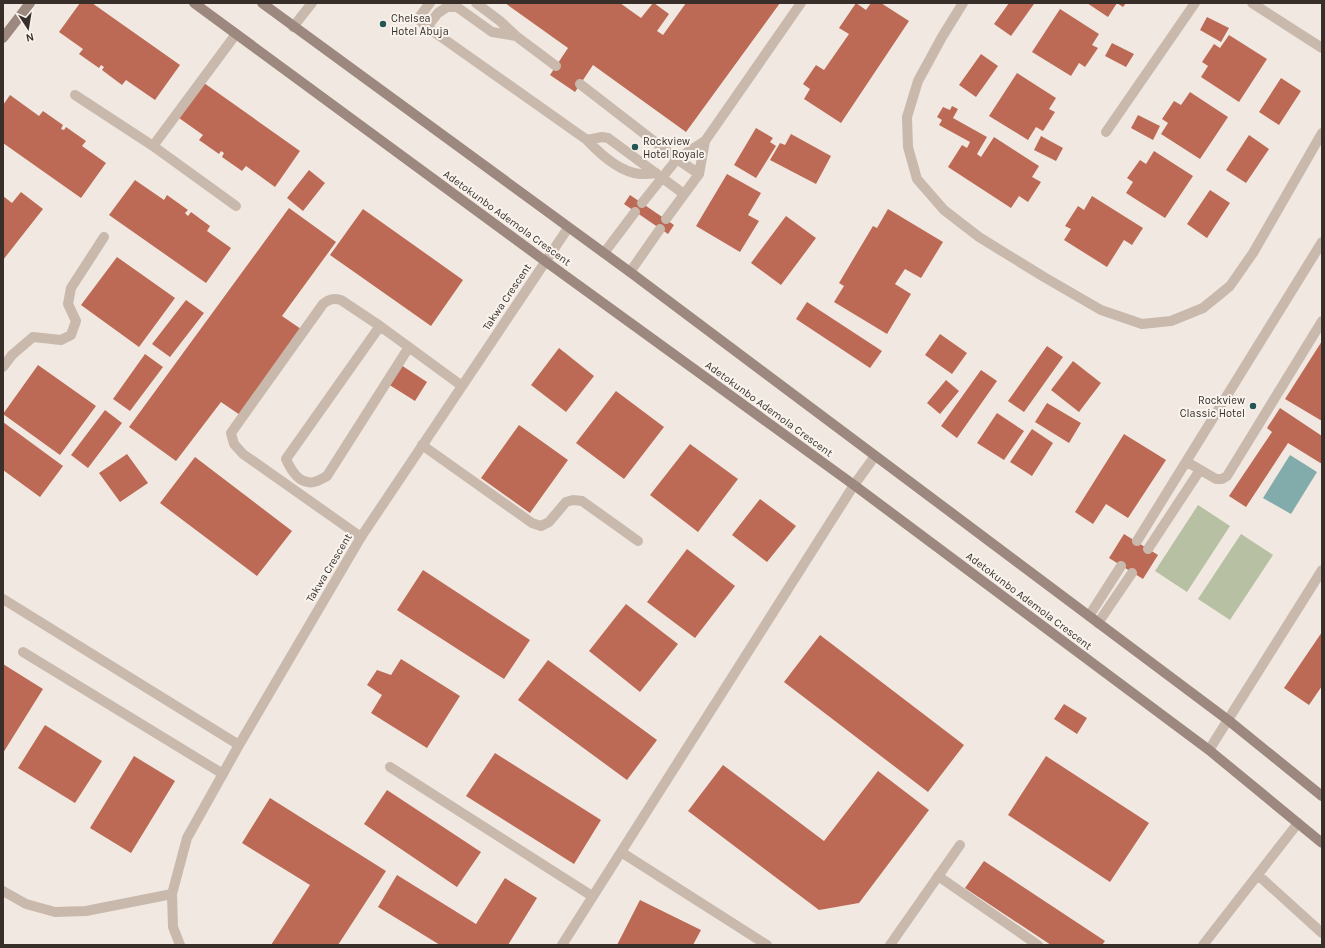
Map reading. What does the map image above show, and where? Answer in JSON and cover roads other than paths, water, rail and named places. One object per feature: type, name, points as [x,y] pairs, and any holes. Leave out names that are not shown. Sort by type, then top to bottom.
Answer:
[{"type":"main road","points":[[3,38],[30,3]]},
{"type":"main road","name":"Adetokunbo Ademola Crescent","points":[[194,3],[545,261],[854,485],[1209,750],[1322,842]]},
{"type":"main road","points":[[262,3],[630,272],[1228,720],[1322,796]]},
{"type":"street","points":[[293,26],[312,3]]},
{"type":"street","points":[[430,3],[420,16],[421,22],[427,27],[587,140],[597,151],[622,169],[639,174],[659,176]]},
{"type":"street","points":[[476,3],[556,66]]},
{"type":"street","points":[[666,219],[699,174],[706,141],[801,3]]},
{"type":"street","points":[[963,3],[918,81],[907,117],[908,147],[917,179],[944,210],[979,237],[1101,310],[1142,324],[1171,321],[1203,308],[1230,286],[1253,254],[1322,133]]},
{"type":"street","points":[[1106,132],[1195,3]]},
{"type":"street","points":[[1252,3],[1322,48]]},
{"type":"street","points":[[427,27],[438,13],[447,7],[457,7],[492,32],[516,36]]},
{"type":"street","points":[[153,146],[236,34]]},
{"type":"street","points":[[580,84],[677,159],[699,174]]},
{"type":"street","points":[[75,95],[153,146],[236,206]]},
{"type":"street","points":[[587,140],[602,137],[608,138],[684,194]]},
{"type":"street","points":[[642,203],[659,176],[677,159],[706,141]]},
{"type":"street","points":[[604,253],[635,212]]},
{"type":"street","name":"Takwa Crescent","points":[[180,945],[173,927],[172,894],[187,838],[239,745],[361,537],[568,228]]},
{"type":"street","points":[[630,272],[660,229]]},
{"type":"street","points":[[3,366],[12,355],[33,337],[61,340],[71,335],[76,321],[68,304],[71,288],[104,237]]},
{"type":"street","points":[[1137,541],[1322,242]]},
{"type":"street","points":[[361,537],[243,454],[234,444],[231,433],[323,304],[334,298],[341,300],[380,326],[462,386]]},
{"type":"street","points":[[1187,462],[1216,479],[1222,480],[1227,476],[1322,321]]},
{"type":"street","points":[[380,326],[286,459],[295,475],[308,482],[316,482],[327,476],[409,347]]},
{"type":"street","points":[[422,445],[532,523],[541,526],[549,522],[566,502],[578,500],[582,501],[638,541]]},
{"type":"street","points":[[562,945],[854,485],[875,456]]},
{"type":"street","points":[[1148,548],[1200,470]]},
{"type":"street","points":[[1089,616],[1121,566]]},
{"type":"street","points":[[1209,750],[1322,570]]},
{"type":"street","points":[[1098,623],[1132,573]]},
{"type":"street","points":[[3,599],[239,745]]},
{"type":"street","points":[[23,652],[223,774]]},
{"type":"street","points":[[390,767],[592,896]]},
{"type":"street","points":[[1203,945],[1298,823]]},
{"type":"street","points":[[890,945],[960,844]]},
{"type":"street","points":[[621,852],[767,945]]},
{"type":"street","points":[[1258,875],[1322,933]]},
{"type":"street","points":[[938,876],[1038,945]]},
{"type":"street","points":[[3,891],[26,904],[55,912],[86,911],[172,894]]},
{"type":"water","points":[[1290,455],[1317,472],[1291,514],[1263,498]]},
{"type":"place","name":"Chelsea Hotel Abuja","points":[[383,24]]},
{"type":"place","name":"Rockview Hotel Royale","points":[[635,147]]},
{"type":"place","name":"Rockview Classic Hotel","points":[[1253,406]]}]
